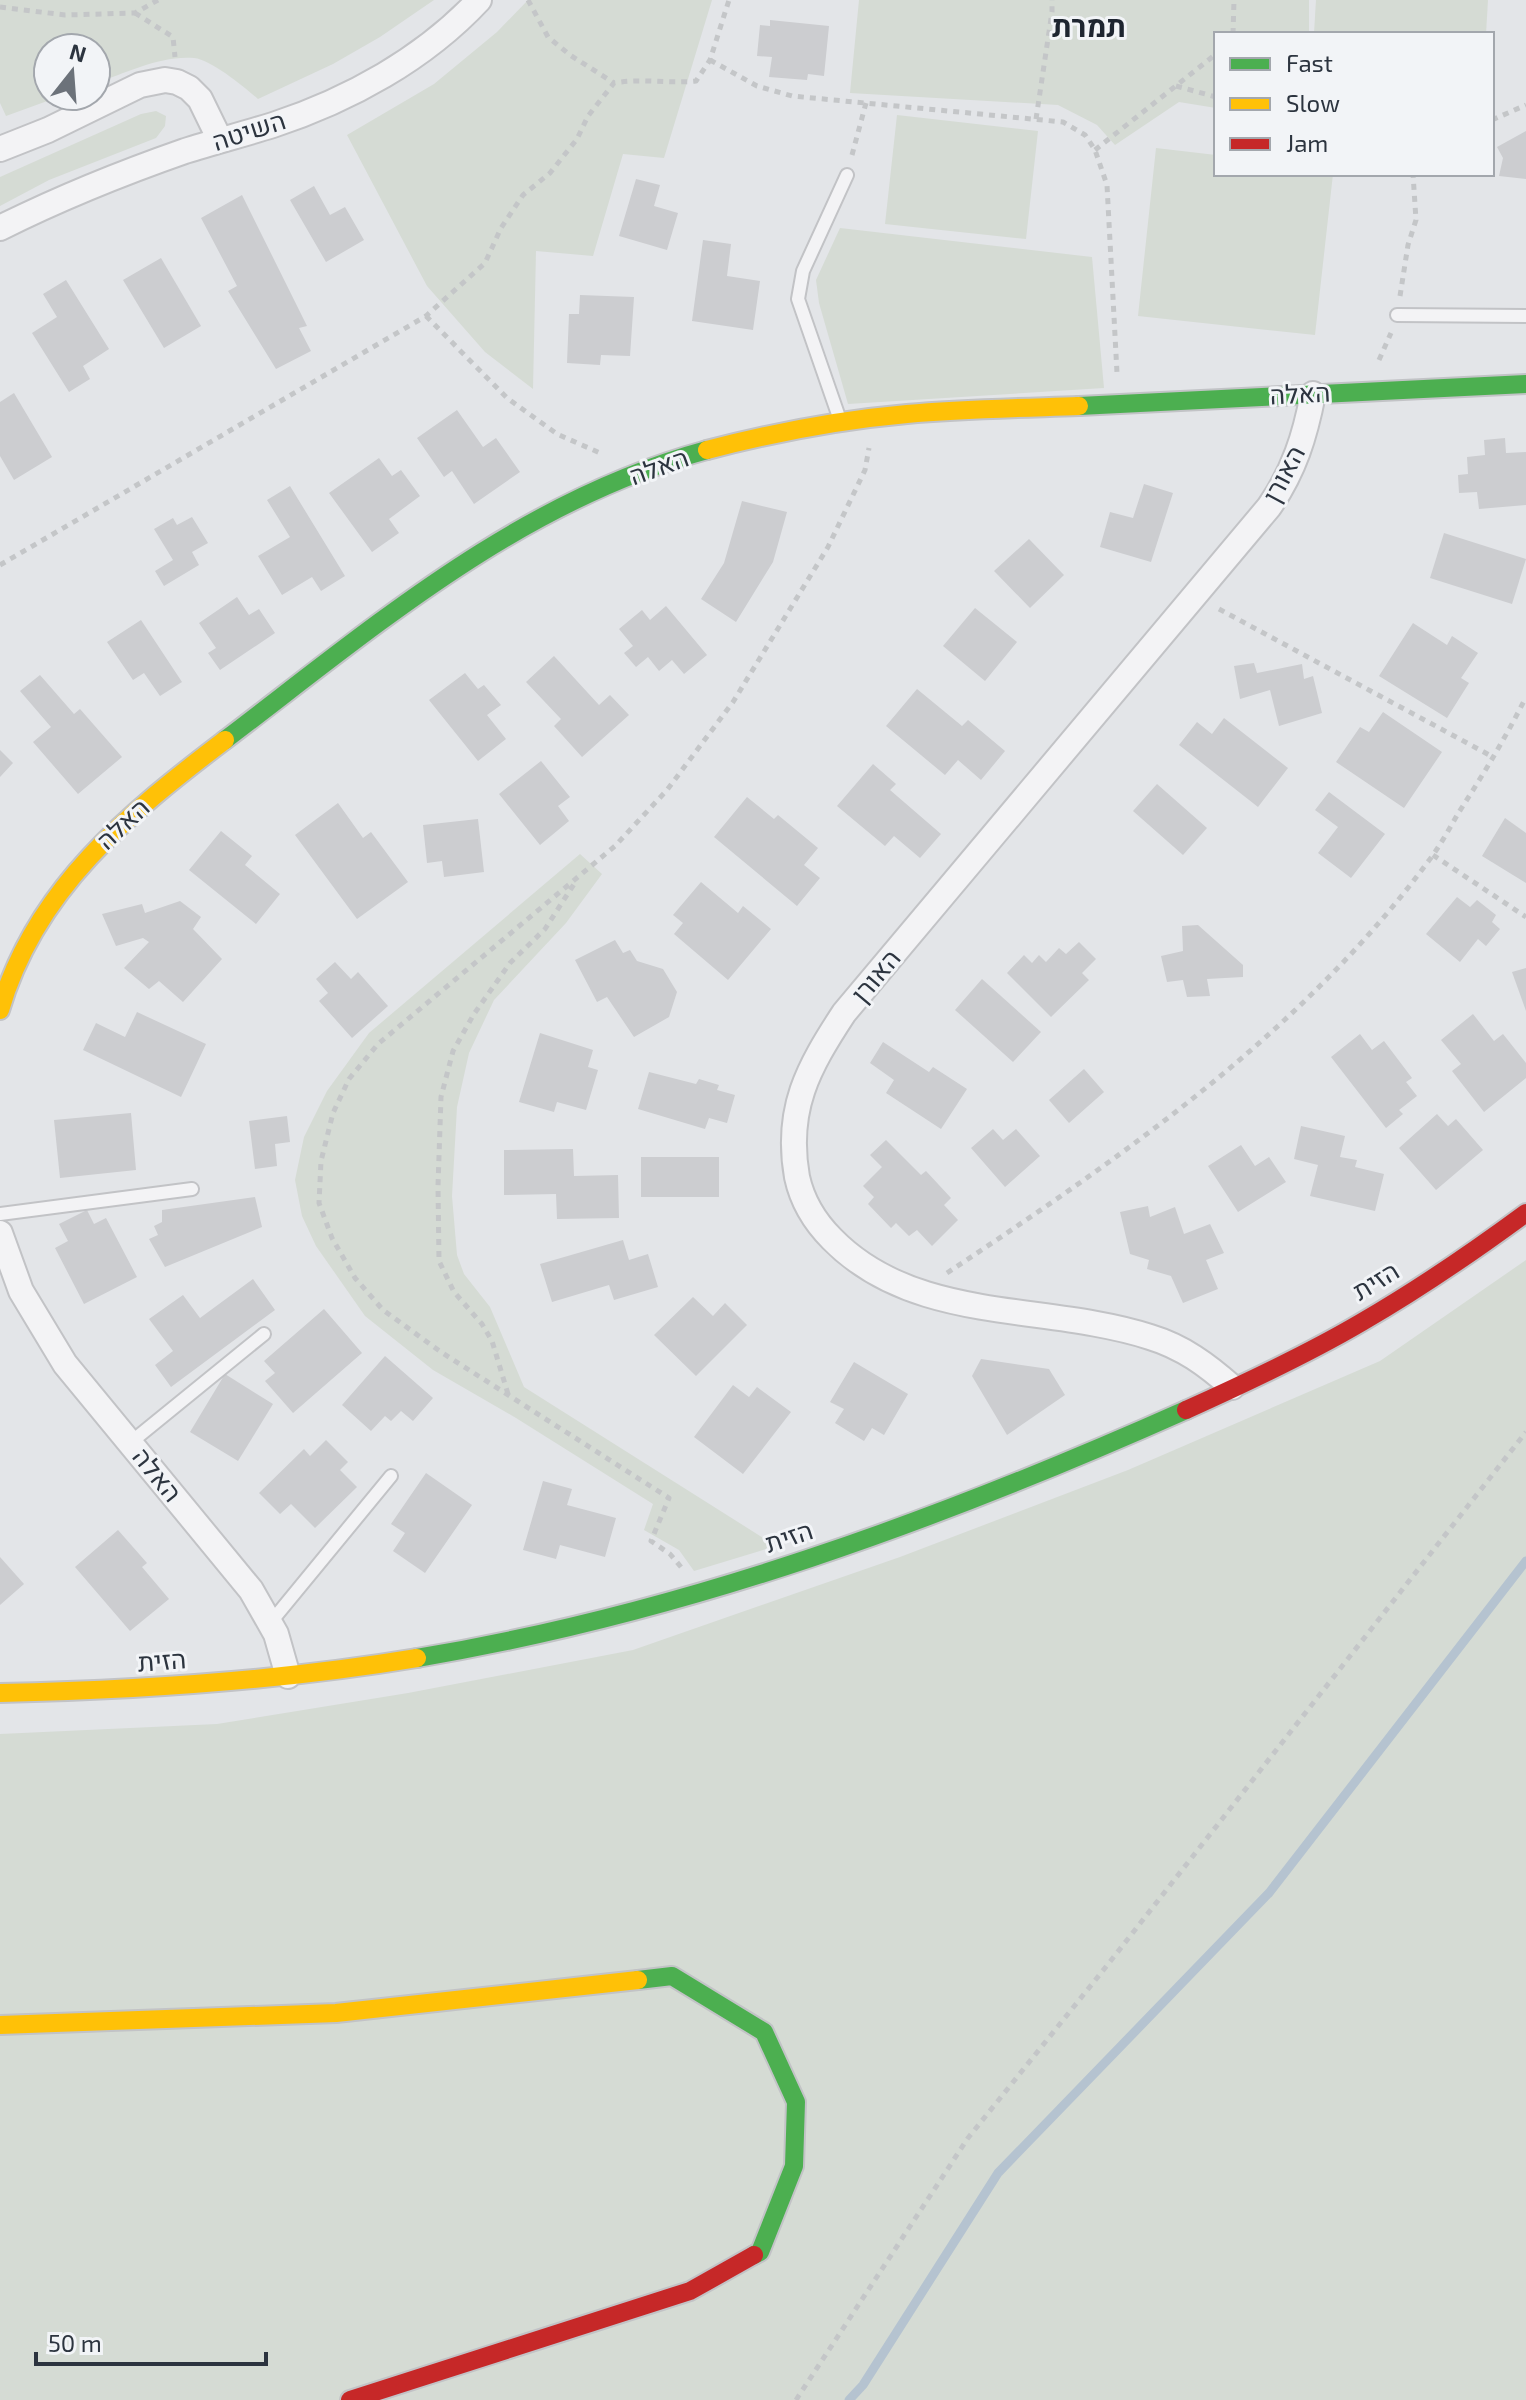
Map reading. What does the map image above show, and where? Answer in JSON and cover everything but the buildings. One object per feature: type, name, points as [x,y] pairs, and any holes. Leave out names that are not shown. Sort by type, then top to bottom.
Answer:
[{"type":"street","name":"השיטה","points":[[0,228],[103,181],[275,124],[346,96],[409,60],[463,17],[479,0]]},
{"type":"street","points":[[0,149],[48,130],[140,85],[165,80],[189,88],[200,99],[220,140]]},
{"type":"street","name":"האלה","points":[[0,1010],[4,994],[35,927],[80,865],[137,809],[453,567],[577,498],[707,450],[840,420],[1526,384]]},
{"type":"street","name":"האורן","points":[[1232,1387],[1194,1357],[1145,1335],[941,1299],[891,1283],[850,1258],[820,1227],[800,1190],[792,1150],[797,1106],[814,1060],[844,1013],[1269,507],[1301,449],[1313,394]]},
{"type":"street","name":"הזית","points":[[0,1693],[128,1689],[288,1676],[427,1657],[503,1643],[690,1595],[859,1542],[1071,1460],[1308,1352],[1404,1296],[1526,1213]]},
{"type":"street","name":"האלה","points":[[0,1233],[21,1291],[65,1364],[243,1580],[271,1622],[288,1676]]},
{"type":"street","points":[[0,2025],[336,2013],[672,1976],[764,2032],[796,2102],[794,2166],[760,2252],[690,2291],[350,2400]]},
{"type":"lane","points":[[840,420],[798,299],[803,271],[847,175]]},
{"type":"lane","points":[[1397,315],[1526,316]]},
{"type":"lane","points":[[0,1214],[192,1189]]},
{"type":"lane","points":[[130,1443],[264,1334]]},
{"type":"lane","points":[[271,1622],[391,1476]]},
{"type":"path","points":[[0,7],[65,15],[135,13],[158,0]]},
{"type":"path","points":[[528,0],[548,37],[614,83],[639,79],[678,83],[696,81],[710,60],[729,0]]},
{"type":"path","points":[[1036,119],[1052,0]]},
{"type":"path","points":[[1233,32],[1234,0]]},
{"type":"path","points":[[135,13],[173,37],[177,82]]},
{"type":"path","points":[[1095,150],[1214,56]]},
{"type":"path","points":[[710,60],[757,86],[792,96],[1063,122],[1085,135],[1095,150],[1107,185],[1119,403]]},
{"type":"path","points":[[0,565],[426,316],[485,263],[501,228],[523,195],[550,173],[614,83]]},
{"type":"path","points":[[1175,86],[1214,96]]},
{"type":"path","points":[[847,175],[866,103]]},
{"type":"path","points":[[1494,119],[1526,105]]},
{"type":"path","points":[[1369,391],[1397,315],[1408,245],[1416,220],[1413,176]]},
{"type":"path","points":[[426,316],[507,398],[557,434],[642,472]]},
{"type":"path","points":[[690,1595],[680,1565],[651,1541],[669,1498],[441,1352],[383,1310],[355,1278],[332,1238],[319,1203],[321,1161],[333,1113],[349,1079],[378,1044],[615,846],[667,790],[733,702],[828,547],[865,470],[876,417]]},
{"type":"path","points":[[1195,595],[1493,757]]},
{"type":"path","points":[[919,1292],[1093,1174],[1221,1076],[1304,1003],[1371,930],[1433,855],[1526,697]]},
{"type":"path","points":[[1433,855],[1526,917]]},
{"type":"path","points":[[508,1395],[492,1341],[482,1324],[454,1292],[439,1261],[441,1097],[453,1051],[474,1014],[510,963],[545,929],[579,876]]},
{"type":"path","points":[[796,2400],[968,2138],[1526,1432]]},
{"type":"shaded area","points":[[0,0],[434,0],[333,64],[258,99],[218,69],[194,58],[156,62],[112,77],[112,32],[32,32],[32,107],[6,116],[0,103]]},
{"type":"shaded area","points":[[528,0],[712,0],[664,158],[623,154],[593,256],[536,251],[533,389],[485,352],[427,286],[347,135],[434,84],[497,32]]},
{"type":"shaded area","points":[[859,0],[1309,0],[1309,32],[1214,32],[1214,108],[1179,102],[1115,145],[1097,125],[1058,105],[850,93]]},
{"type":"shaded area","points":[[1316,0],[1488,0],[1486,32],[1314,32]]},
{"type":"shaded area","points":[[156,111],[166,116],[165,126],[156,138],[49,180],[0,206],[0,177],[141,114]]},
{"type":"shaded area","points":[[897,115],[1038,131],[1026,239],[885,224]]},
{"type":"shaded area","points":[[1156,148],[1214,155],[1214,176],[1333,176],[1315,335],[1138,316]]},
{"type":"shaded area","points":[[840,228],[1092,257],[1104,388],[848,404],[819,303],[816,280]]},
{"type":"shaded area","points":[[580,854],[602,874],[566,923],[494,1000],[469,1053],[457,1107],[452,1196],[457,1255],[464,1274],[490,1307],[524,1387],[776,1546],[694,1571],[679,1550],[644,1530],[653,1504],[433,1370],[365,1316],[316,1246],[302,1216],[295,1180],[304,1137],[327,1091],[369,1033]]},
{"type":"shaded area","points":[[1526,1260],[1526,2400],[0,2400],[0,1734],[217,1724],[408,1693],[633,1650],[900,1557],[1128,1470],[1380,1361]]},
{"type":"waterway","points":[[849,2400],[863,2385],[998,2173],[1269,1893],[1526,1561]]},
{"type":"traffic: fast","points":[[1079,406],[1526,384]]},
{"type":"traffic: fast","points":[[225,740],[394,611],[512,534],[574,500],[639,472],[707,450]]},
{"type":"traffic: fast","points":[[417,1658],[517,1639],[713,1589],[905,1525],[1186,1410]]},
{"type":"traffic: fast","points":[[638,1980],[672,1976],[764,2032],[796,2102],[794,2166],[760,2252],[754,2255]]},
{"type":"traffic: slow","points":[[707,450],[806,428],[882,417],[1079,406]]},
{"type":"traffic: slow","points":[[0,1010],[16,967],[36,927],[61,891],[121,826],[225,740]]},
{"type":"traffic: slow","points":[[0,1693],[209,1683],[313,1673],[417,1658]]},
{"type":"traffic: slow","points":[[0,2025],[336,2013],[638,1980]]},
{"type":"traffic: jam","points":[[1186,1410],[1276,1368],[1362,1322],[1446,1270],[1526,1213]]},
{"type":"traffic: jam","points":[[350,2400],[690,2291],[754,2255]]},
{"type":"district","name":"תמרת","points":[[1089,27]]}]
